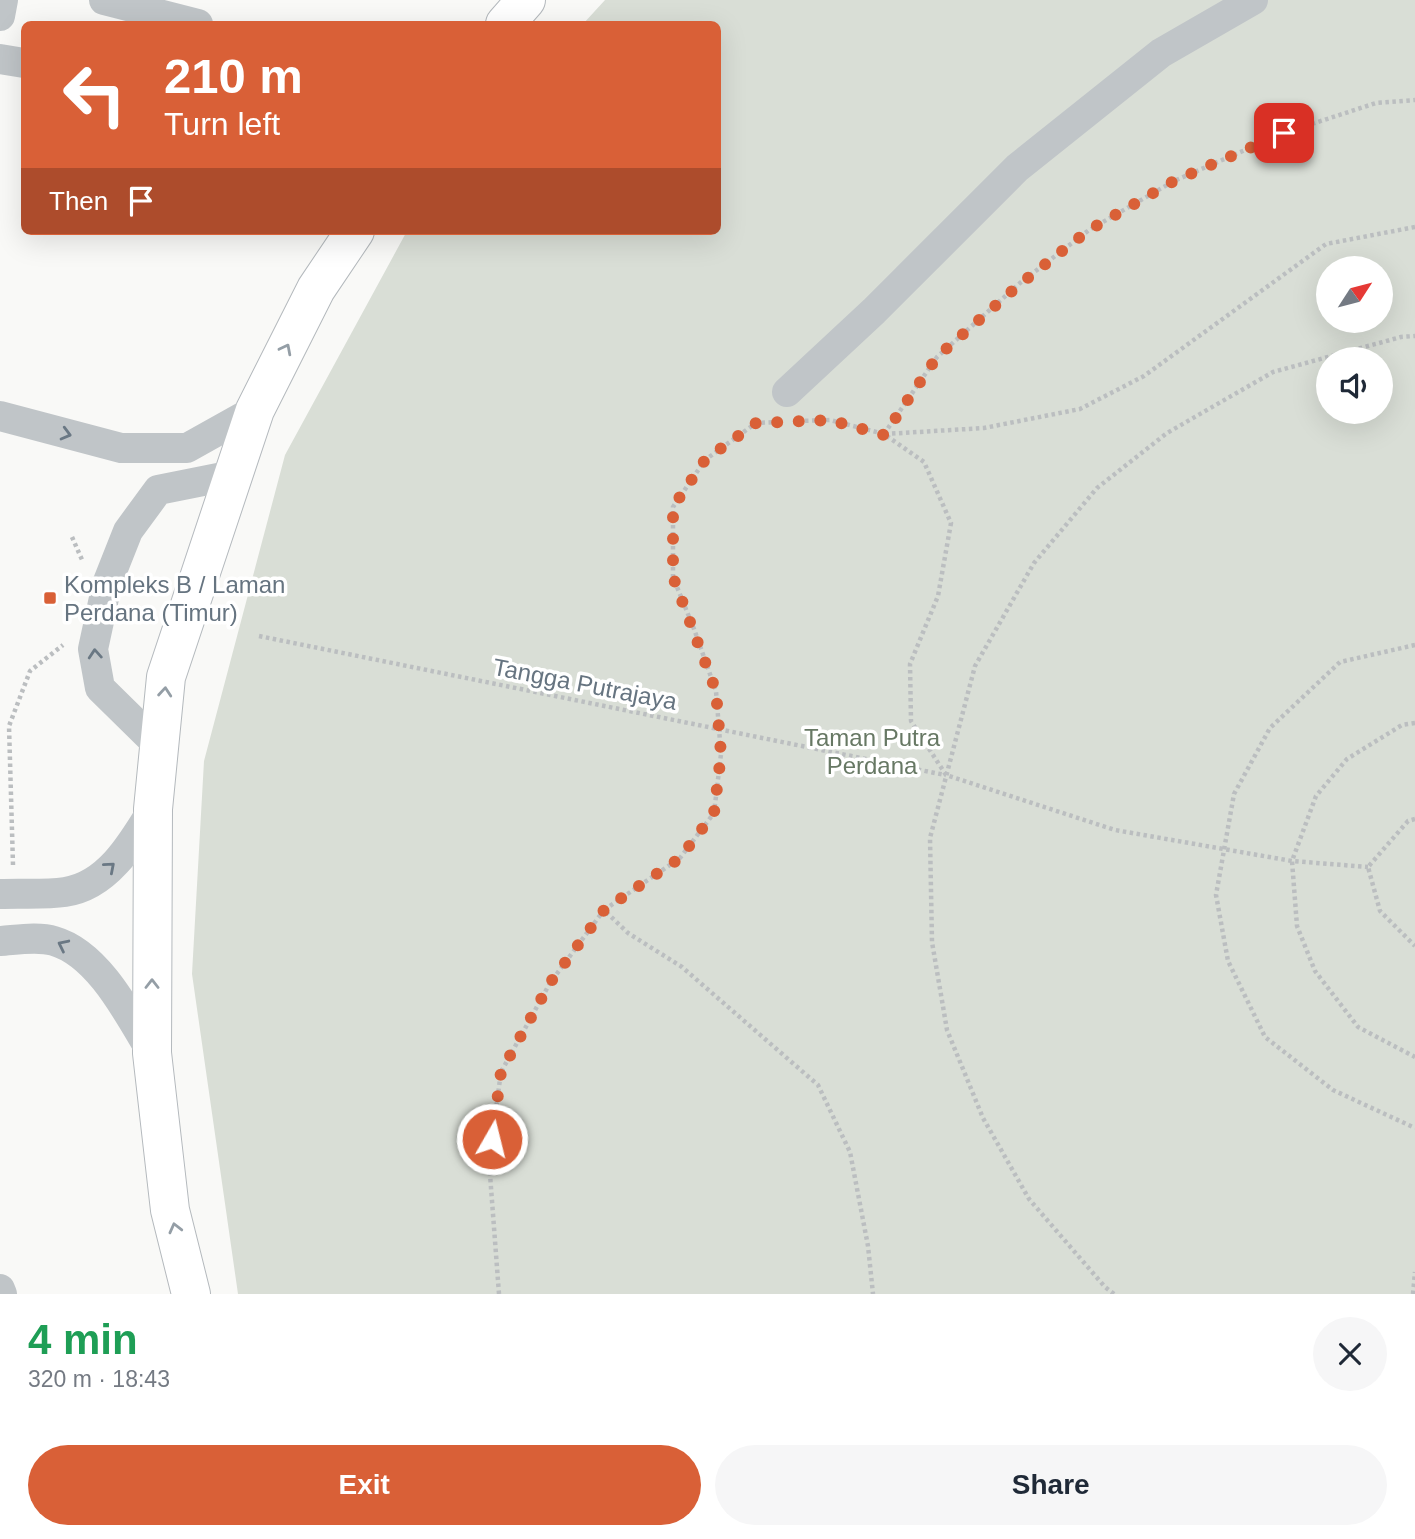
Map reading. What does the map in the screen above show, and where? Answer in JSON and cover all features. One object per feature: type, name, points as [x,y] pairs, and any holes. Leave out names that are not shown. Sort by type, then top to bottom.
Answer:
[{"type":"main road","points":[[508,21],[526,0]]},
{"type":"main road","points":[[191,1294],[170,1210],[152,1053],[153,808],[166,677],[255,410],[316,289],[351,235]]},
{"type":"street","points":[[0,16],[3,0]]},
{"type":"street","points":[[104,0],[186,21]]},
{"type":"street","points":[[787,392],[874,311],[1017,168],[1161,53],[1253,0]]},
{"type":"street","points":[[0,59],[21,62]]},
{"type":"street","points":[[0,416],[121,448],[187,448],[255,410]]},
{"type":"street","points":[[159,746],[100,688],[93,649],[107,584],[128,531],[158,490],[233,475]]},
{"type":"street","points":[[6,893],[67,892],[99,877],[125,854],[153,808]]},
{"type":"street","points":[[0,941],[51,940],[68,946],[83,957],[116,993],[152,1053]]},
{"type":"path","points":[[884,435],[937,357],[1020,284],[1089,230],[1174,181],[1284,133],[1377,103],[1415,100]]},
{"type":"path","points":[[884,435],[984,428],[1080,409],[1144,376],[1326,244],[1415,227]]},
{"type":"path","points":[[1114,1294],[1029,1199],[983,1118],[947,1030],[932,943],[930,838],[975,666],[1034,563],[1097,488],[1167,433],[1273,372],[1415,335]]},
{"type":"path","points":[[793,421],[830,420],[884,435],[924,462],[951,523],[938,597],[910,664],[911,721],[946,775]]},
{"type":"path","points":[[499,1294],[489,1161],[501,1072],[550,983],[604,910],[680,858],[714,813],[721,754],[716,691],[673,577],[673,507],[705,460],[756,423],[780,422]]},
{"type":"path","points":[[72,537],[85,566]]},
{"type":"path","name":"Tangga Putrajaya","points":[[259,636],[946,775],[1115,830],[1292,860],[1368,867]]},
{"type":"path","points":[[6,893],[9,726],[30,671],[67,641]]},
{"type":"path","points":[[1415,645],[1340,662],[1270,728],[1234,794],[1216,895],[1228,961],[1265,1037],[1333,1090],[1415,1128]]},
{"type":"path","points":[[1415,723],[1402,725],[1347,759],[1317,796],[1292,860],[1297,926],[1315,971],[1358,1027],[1415,1057]]},
{"type":"path","points":[[1415,819],[1408,821],[1368,867],[1380,911],[1415,946]]},
{"type":"path","points":[[604,910],[628,933],[682,967],[818,1085],[850,1152],[868,1246],[873,1294]]},
{"type":"path","points":[[1413,1294],[1415,1272]]},
{"type":"green space","name":"Taman Putra Perdana","points":[[605,0],[1415,0],[1415,1294],[238,1294],[192,974],[204,761],[285,455],[405,235],[721,235],[721,21],[586,21]]},
{"type":"place","name":"Kompleks B / Laman Perdana (Timur)","points":[[50,598]]},
{"type":"route","points":[[492,1139],[501,1072],[550,983],[604,910],[680,858],[714,813],[721,754],[716,691],[673,577],[673,507],[705,460],[756,423],[830,420],[884,435],[937,357],[1020,284],[1089,230],[1174,181],[1284,133]]}]
